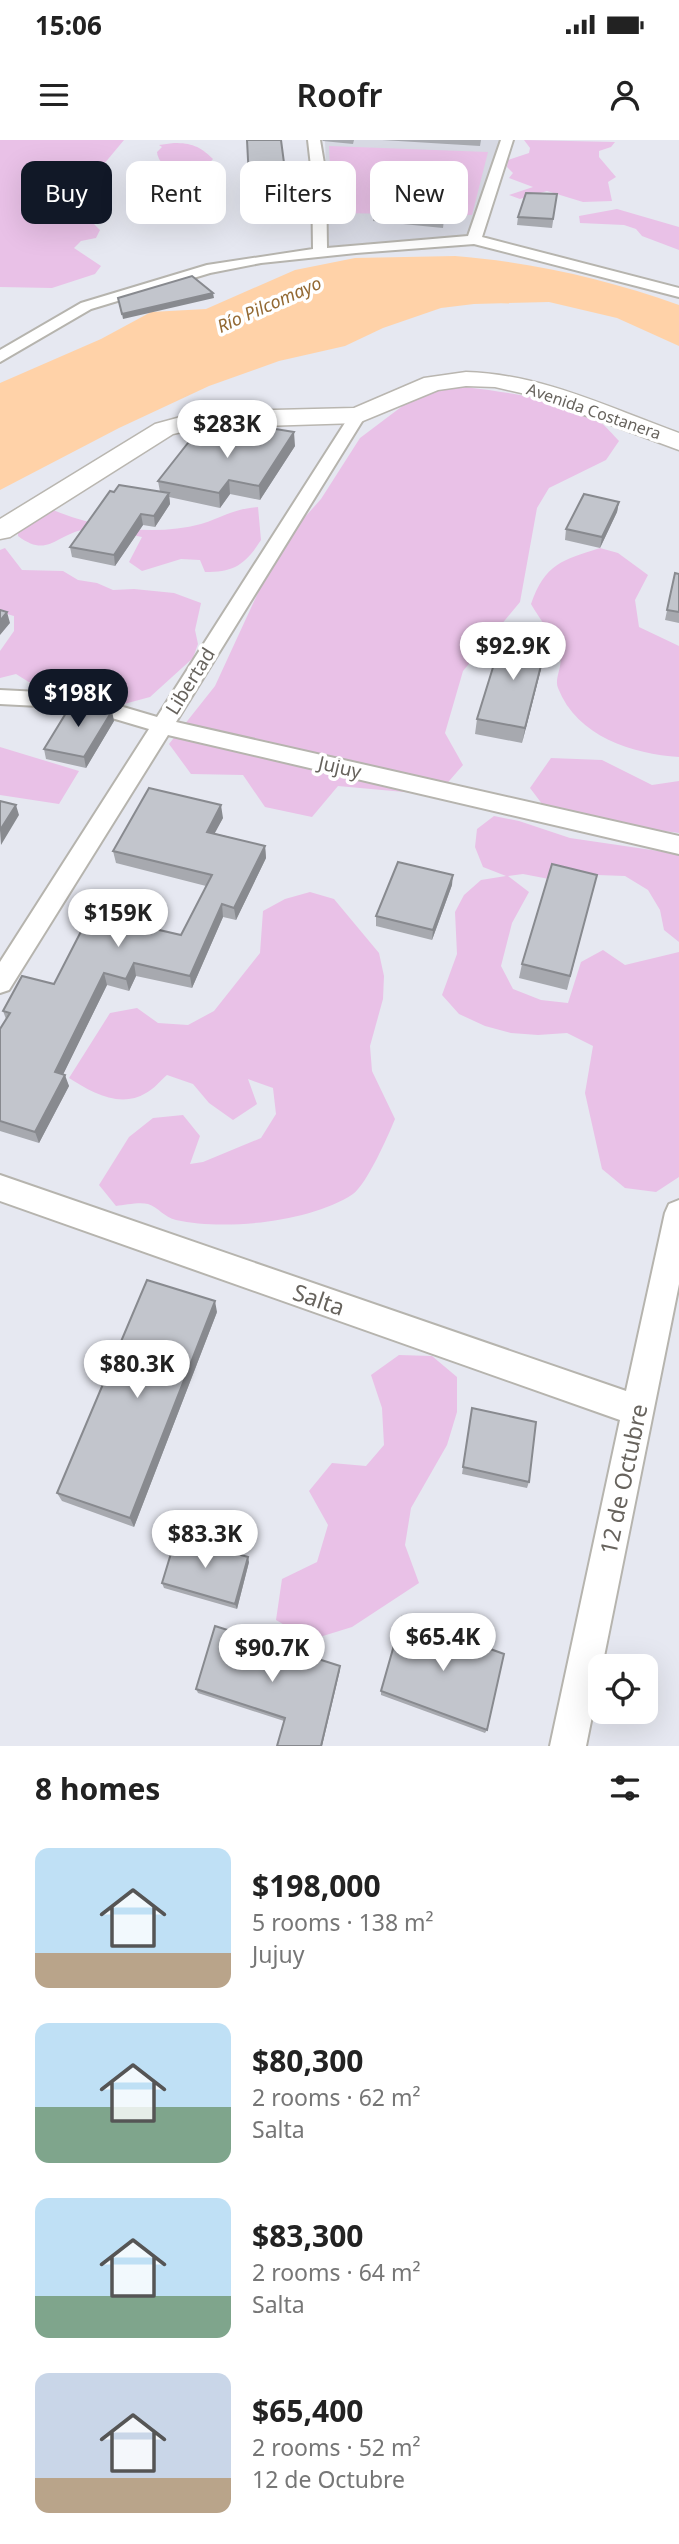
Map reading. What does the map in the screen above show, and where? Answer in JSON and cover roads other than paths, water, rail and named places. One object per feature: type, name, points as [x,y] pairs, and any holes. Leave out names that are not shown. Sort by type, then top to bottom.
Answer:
[{"type":"street","points":[[314,140],[319,175],[320,252]]},
{"type":"street","points":[[474,240],[507,140]]},
{"type":"street","points":[[0,357],[86,306],[207,269],[261,258],[320,252],[474,240],[679,293]]},
{"type":"street","name":"Avenida Costanera","points":[[0,531],[164,429],[200,421],[358,415],[433,383],[466,379],[495,380],[537,389],[679,442]]},
{"type":"street","name":"Libertad","points":[[0,983],[358,415]]},
{"type":"street","name":"Jujuy","points":[[0,697],[79,701],[162,726],[679,845]]},
{"type":"street","name":"Salta","points":[[0,1188],[638,1411]]},
{"type":"street","name":"12 de Octubre","points":[[568,1746],[679,1213]]},
{"type":"water","name":"Río Pilcomayo","points":[[455,256],[568,273],[679,305],[679,346],[617,318],[549,302],[474,304],[441,308],[383,328],[345,346],[279,361],[209,386],[119,428],[0,490],[0,383],[101,339],[151,312],[206,309],[295,270],[355,258]]}]
